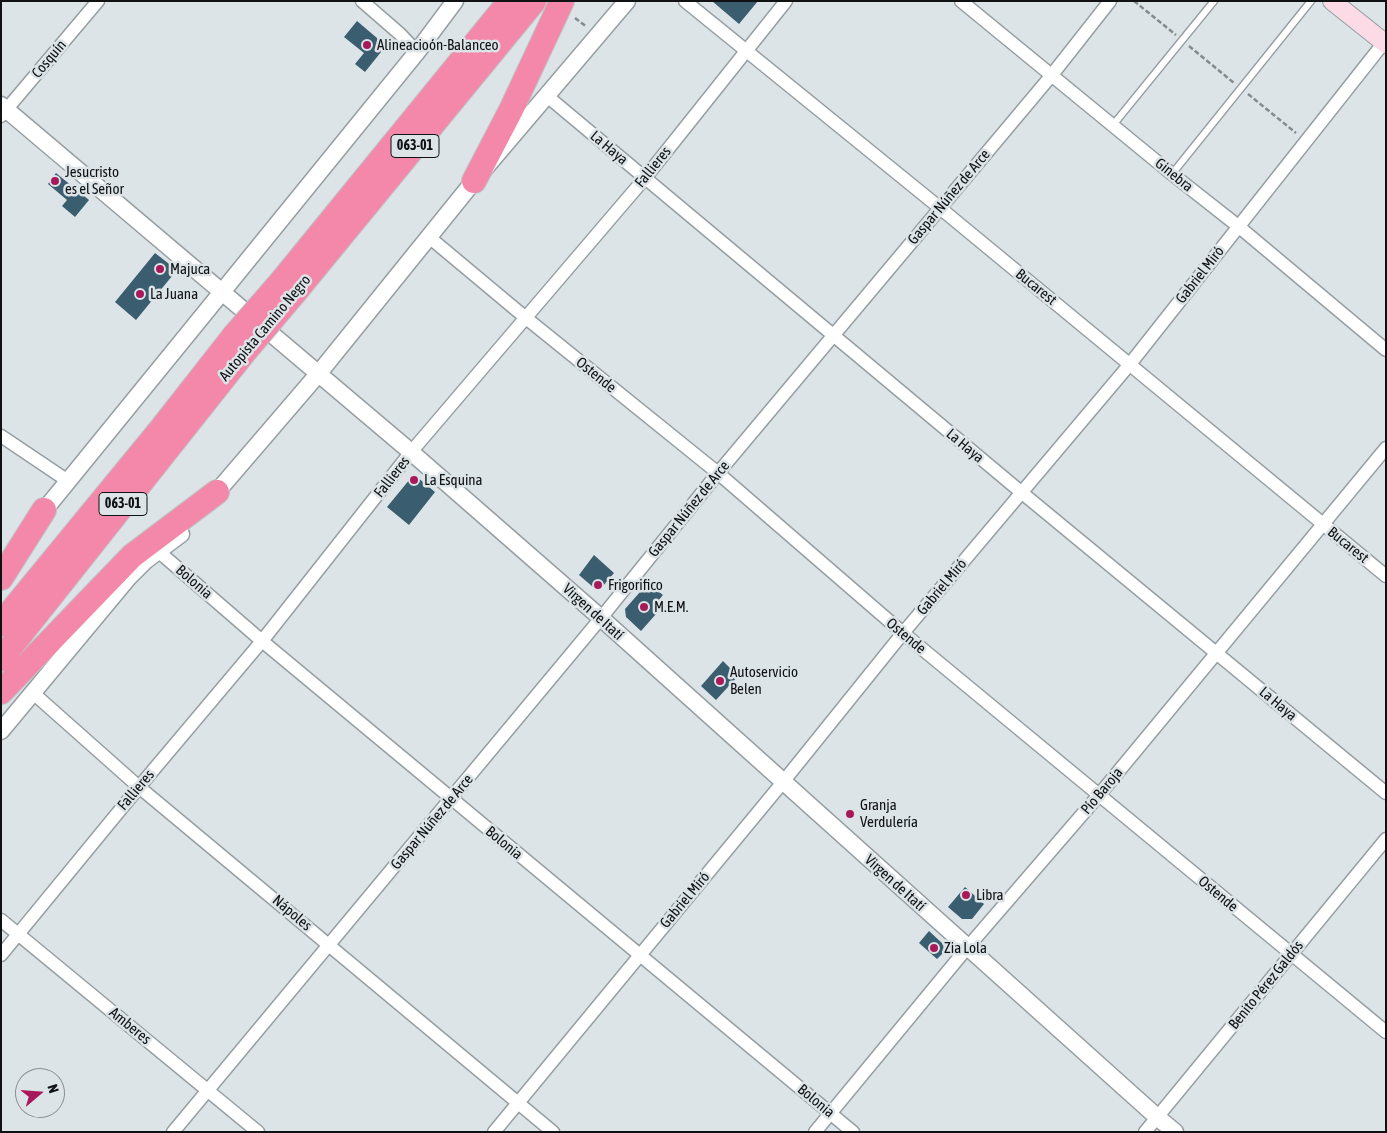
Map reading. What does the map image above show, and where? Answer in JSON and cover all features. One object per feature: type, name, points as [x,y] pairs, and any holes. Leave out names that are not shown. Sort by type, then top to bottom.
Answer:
[{"type":"highway","name":"Autopista Camino Negro","points":[[288,286],[510,1]]},
{"type":"highway","name":"Autopista Camino Negro","points":[[1,624],[161,429],[240,343],[534,1]]},
{"type":"highway","points":[[474,181],[511,110],[569,7]]},
{"type":"highway","name":"Autopista Camino Negro","points":[[1,659],[240,343]]},
{"type":"highway","points":[[1,692],[132,556],[217,492]]},
{"type":"highway","points":[[1,578],[44,510]]},
{"type":"main road","points":[[1332,1],[1385,42]]},
{"type":"street","name":"Cosquín","points":[[3,110],[98,1]]},
{"type":"street","points":[[362,1],[400,34],[417,52]]},
{"type":"street","points":[[1,562],[417,52],[456,1]]},
{"type":"street","points":[[1,731],[129,577],[158,551],[185,531],[319,373],[474,181],[627,1]]},
{"type":"street","name":"Bucarest","points":[[685,1],[940,208],[1386,576]]},
{"type":"street","name":"Fallieres","points":[[1,955],[262,641],[412,452],[645,178],[786,1]]},
{"type":"street","name":"Ginebra","points":[[960,1],[1238,226],[1386,350]]},
{"type":"street","name":"Gaspar Núñez de Arce","points":[[173,1132],[601,618],[832,335],[1051,76],[1110,1]]},
{"type":"street","name":"Gabriel Miró","points":[[494,1132],[783,782],[903,633],[1130,364],[1385,42]]},
{"type":"street","name":"La Haya","points":[[547,96],[832,335],[1386,793]]},
{"type":"street","name":"Virgen de Itatí","points":[[3,110],[412,452],[601,618],[967,948],[1175,1132]]},
{"type":"street","name":"Ostende","points":[[430,237],[526,318],[718,473],[903,633],[1386,1032]]},
{"type":"street","points":[[1,436],[68,481]]},
{"type":"street","name":"Pío Baroja","points":[[816,1132],[967,948],[1099,795],[1386,448]]},
{"type":"street","name":"Bolonia","points":[[158,551],[262,641],[852,1132]]},
{"type":"street","name":"Nápoles","points":[[32,692],[139,787],[553,1132]]},
{"type":"street","name":"Benito Pérez Galdós","points":[[1145,1132],[1386,839]]},
{"type":"street","name":"Amberes","points":[[1,920],[258,1132]]},
{"type":"lane","points":[[1113,126],[1214,1]]},
{"type":"lane","points":[[1172,174],[1311,1]]},
{"type":"path","points":[[1134,1],[1293,131]]},
{"type":"path","points":[[569,7],[573,16],[598,35]]},
{"type":"building","points":[[712,1],[758,1],[739,24]]},
{"type":"building","name":"Alineacioón-Balanceo","points":[[357,21],[377,38],[381,52],[365,72],[355,64],[364,53],[344,37]]},
{"type":"building","points":[[56,173],[89,200],[75,217],[62,206],[67,200],[48,184]]},
{"type":"building","name":"La Juana","points":[[155,253],[177,270],[136,320],[115,302]]},
{"type":"building","points":[[417,477],[435,492],[409,525],[387,507],[410,479]]},
{"type":"building","points":[[594,555],[614,573],[603,586],[593,587],[579,575]]},
{"type":"building","name":"M.E.M.","points":[[648,583],[663,595],[658,601],[664,605],[641,631],[626,617],[625,609]]},
{"type":"building","name":"Autoservicio Belen","points":[[723,661],[738,676],[716,700],[701,686]]},
{"type":"building","name":"Libra","points":[[965,887],[984,904],[972,919],[962,919],[948,907]]},
{"type":"building","name":"Zia Lola","points":[[929,931],[943,944],[944,952],[937,959],[919,943]]},
{"type":"place","name":"Alineacioón-Balanceo","points":[[367,45]]},
{"type":"place","name":"Jesucristo es el Señor","points":[[55,181]]},
{"type":"place","name":"Majuca","points":[[160,269]]},
{"type":"place","name":"La Juana","points":[[140,294]]},
{"type":"place","name":"La Esquina","points":[[414,480]]},
{"type":"place","name":"Frigorifico","points":[[598,585]]},
{"type":"place","name":"M.E.M.","points":[[644,607]]},
{"type":"place","name":"Autoservicio Belen","points":[[720,681]]},
{"type":"place","name":"Granja Verdulería","points":[[850,814]]},
{"type":"place","name":"Libra","points":[[966,895]]},
{"type":"place","name":"Zia Lola","points":[[934,948]]}]
